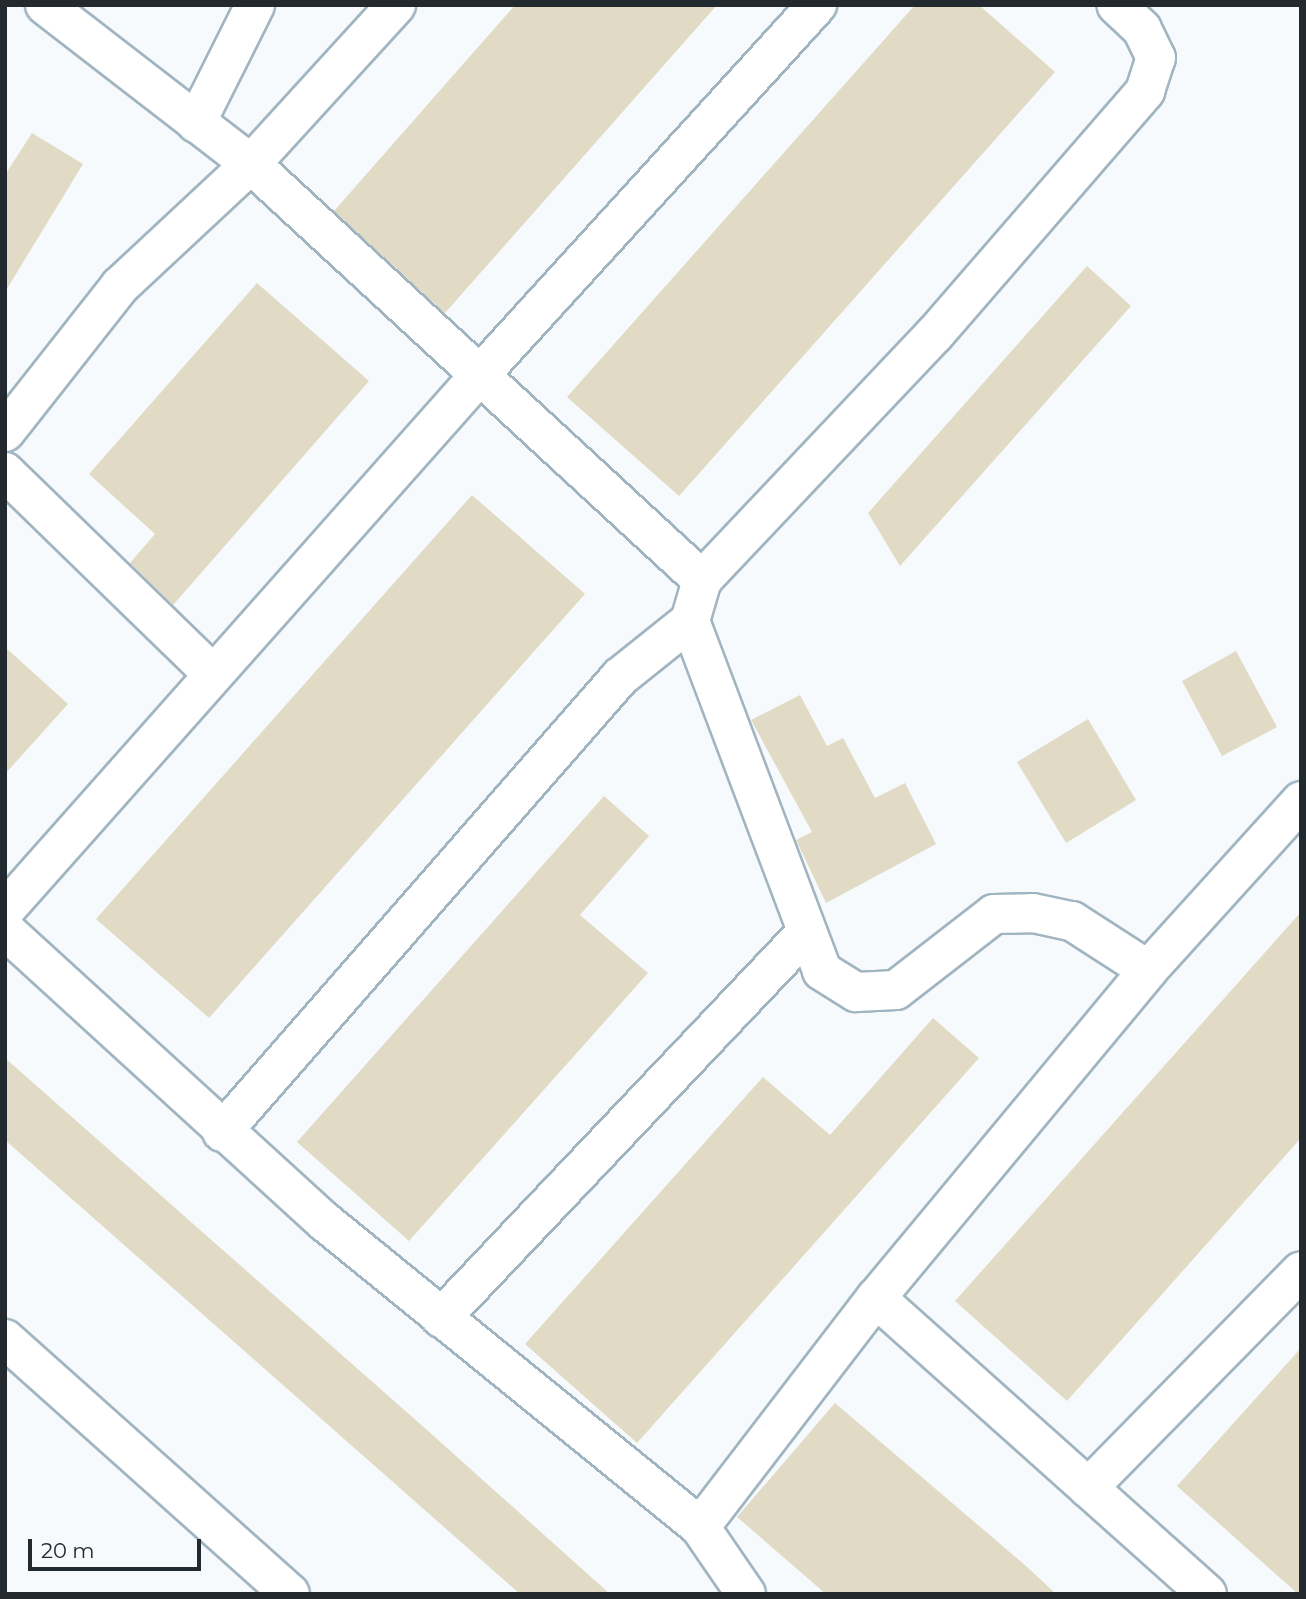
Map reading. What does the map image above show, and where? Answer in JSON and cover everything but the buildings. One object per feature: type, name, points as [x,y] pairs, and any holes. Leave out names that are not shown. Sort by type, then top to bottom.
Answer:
[{"type":"street","points":[[45,5],[251,164],[477,378],[702,580]]},
{"type":"street","points":[[196,123],[255,5]]},
{"type":"street","points":[[5,432],[120,286],[251,164],[396,5]]},
{"type":"street","points":[[5,910],[477,378],[817,5]]},
{"type":"street","points":[[222,1132],[620,677],[690,621],[702,580],[934,335],[1145,90],[1156,58],[1142,29],[1116,5]]},
{"type":"street","points":[[5,472],[213,674]]},
{"type":"street","points":[[690,621],[804,935],[822,971],[856,992],[897,990],[994,914],[1033,913],[1072,921],[1148,970]]},
{"type":"street","points":[[700,1527],[876,1298],[1148,970],[1301,801]]},
{"type":"street","points":[[5,930],[222,1132],[441,1318],[700,1527],[746,1594]]},
{"type":"street","points":[[441,1318],[804,935]]},
{"type":"street","points":[[1088,1488],[1301,1272]]},
{"type":"street","points":[[876,1298],[1206,1594]]},
{"type":"street","points":[[5,1339],[290,1594]]}]
